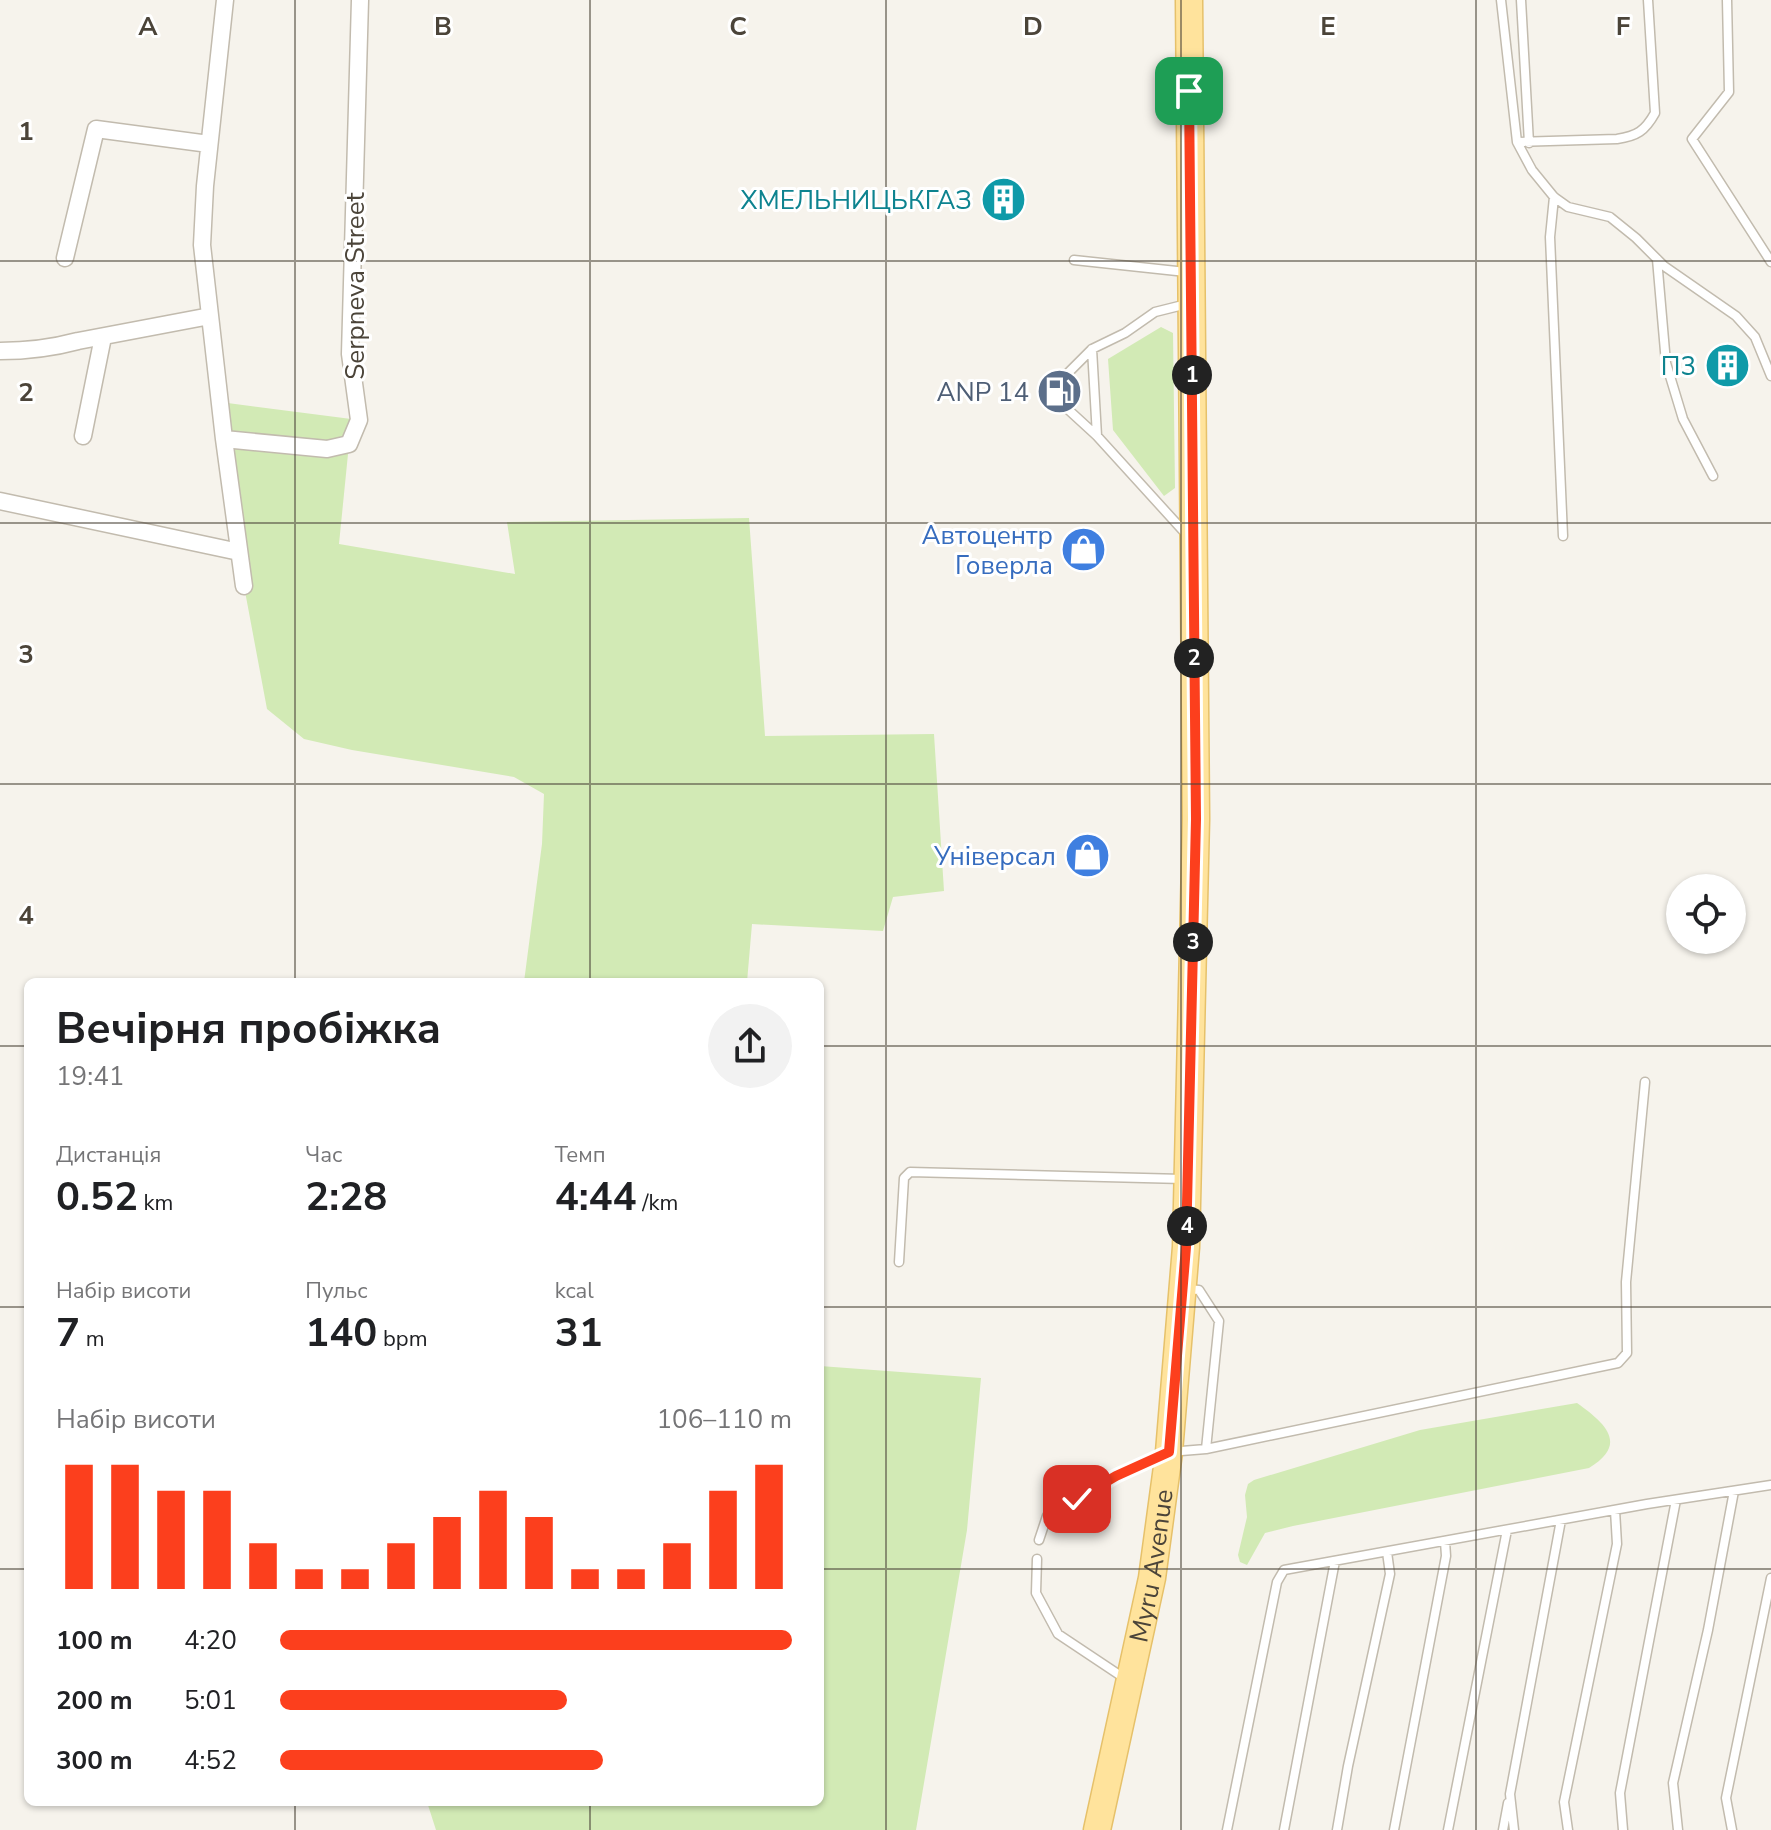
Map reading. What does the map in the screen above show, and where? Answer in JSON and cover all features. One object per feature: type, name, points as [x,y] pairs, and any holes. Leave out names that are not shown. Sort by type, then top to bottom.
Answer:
[{"type":"main road","name":"Myru Avenue","points":[[1097,1830],[1152,1578],[1169,1452],[1186,1247],[1196,819],[1189,0]]},
{"type":"street","points":[[225,0],[209,144],[202,245],[244,586]]},
{"type":"street","name":"Serpneva Street","points":[[224,439],[327,449],[349,444],[359,420],[350,354],[360,0]]},
{"type":"street","points":[[65,258],[96,129],[209,144]]},
{"type":"street","points":[[0,351],[31,351],[210,316]]},
{"type":"street","points":[[83,436],[103,337]]},
{"type":"street","points":[[0,501],[239,552]]},
{"type":"lane","points":[[1501,0],[1517,142],[1532,170],[1554,197],[1568,207],[1610,217],[1656,258],[1736,316],[1755,337],[1771,376]]},
{"type":"lane","points":[[1521,0],[1529,143]]},
{"type":"lane","points":[[1517,142],[1617,139],[1632,137],[1648,126],[1655,113],[1648,0]]},
{"type":"lane","points":[[1727,0],[1729,92],[1692,139],[1771,262]]},
{"type":"lane","points":[[1554,197],[1550,237],[1563,536]]},
{"type":"lane","points":[[1656,258],[1666,363],[1683,419],[1713,476]]},
{"type":"lane","points":[[1074,260],[1191,272]]},
{"type":"lane","points":[[1060,381],[1092,349],[1125,333],[1155,312],[1191,303]]},
{"type":"lane","points":[[1092,349],[1097,436]]},
{"type":"lane","points":[[1061,403],[1097,436],[1193,541]]},
{"type":"lane","points":[[1039,1540],[1047,1516],[1116,1476],[1169,1452],[1206,1449],[1618,1363],[1627,1353],[1626,1282],[1645,1082]]},
{"type":"lane","points":[[899,1262],[904,1178],[910,1172],[1188,1179]]},
{"type":"lane","points":[[1183,1288],[1199,1290],[1219,1321],[1206,1449]]},
{"type":"lane","points":[[1227,1830],[1277,1582],[1284,1570],[1771,1485]]},
{"type":"lane","points":[[1678,1830],[1673,1783],[1708,1630],[1734,1491]]},
{"type":"lane","points":[[1623,1830],[1620,1793],[1676,1500]]},
{"type":"lane","points":[[1568,1830],[1564,1802],[1617,1544],[1615,1510]]},
{"type":"lane","points":[[1503,1830],[1561,1520]]},
{"type":"lane","points":[[1448,1830],[1507,1530]]},
{"type":"lane","points":[[1394,1830],[1446,1556],[1445,1541]]},
{"type":"lane","points":[[1337,1830],[1390,1574],[1387,1552]]},
{"type":"lane","points":[[1037,1559],[1036,1593],[1058,1634],[1129,1681]]},
{"type":"lane","points":[[1284,1830],[1335,1561]]},
{"type":"lane","points":[[1732,1830],[1726,1798],[1771,1578]]},
{"type":"lane","points":[[1510,1794],[1514,1830]]},
{"type":"green space","points":[[1161,327],[1173,333],[1175,488],[1164,496],[1113,430],[1108,359]]},
{"type":"green space","points":[[220,402],[359,420],[349,444],[339,544],[515,574],[507,522],[749,518],[765,736],[934,734],[944,891],[893,897],[883,931],[752,924],[747,978],[525,978],[542,844],[544,794],[514,777],[304,739],[267,709],[244,586]]},
{"type":"green space","points":[[824,1366],[981,1378],[967,1530],[916,1830],[436,1830],[428,1806],[824,1806]]},
{"type":"green space","points":[[1577,1403],[1604,1426],[1610,1442],[1608,1451],[1589,1468],[1265,1533],[1247,1565],[1240,1562],[1238,1555],[1247,1517],[1245,1495],[1248,1484],[1254,1480],[1420,1430]]},
{"type":"place","name":"ХМЕЛЬНИЦЬКГАЗ","points":[[1003,200]]},
{"type":"place","name":"П3","points":[[1727,366]]},
{"type":"place","name":"ANP 14","points":[[1060,392]]},
{"type":"place","name":"Автоцентр Говерла","points":[[1084,550]]},
{"type":"place","name":"Універсал","points":[[1087,856]]},
{"type":"route","points":[[1077,1499],[1116,1476],[1169,1452],[1183,1288],[1196,819],[1189,91]]}]
